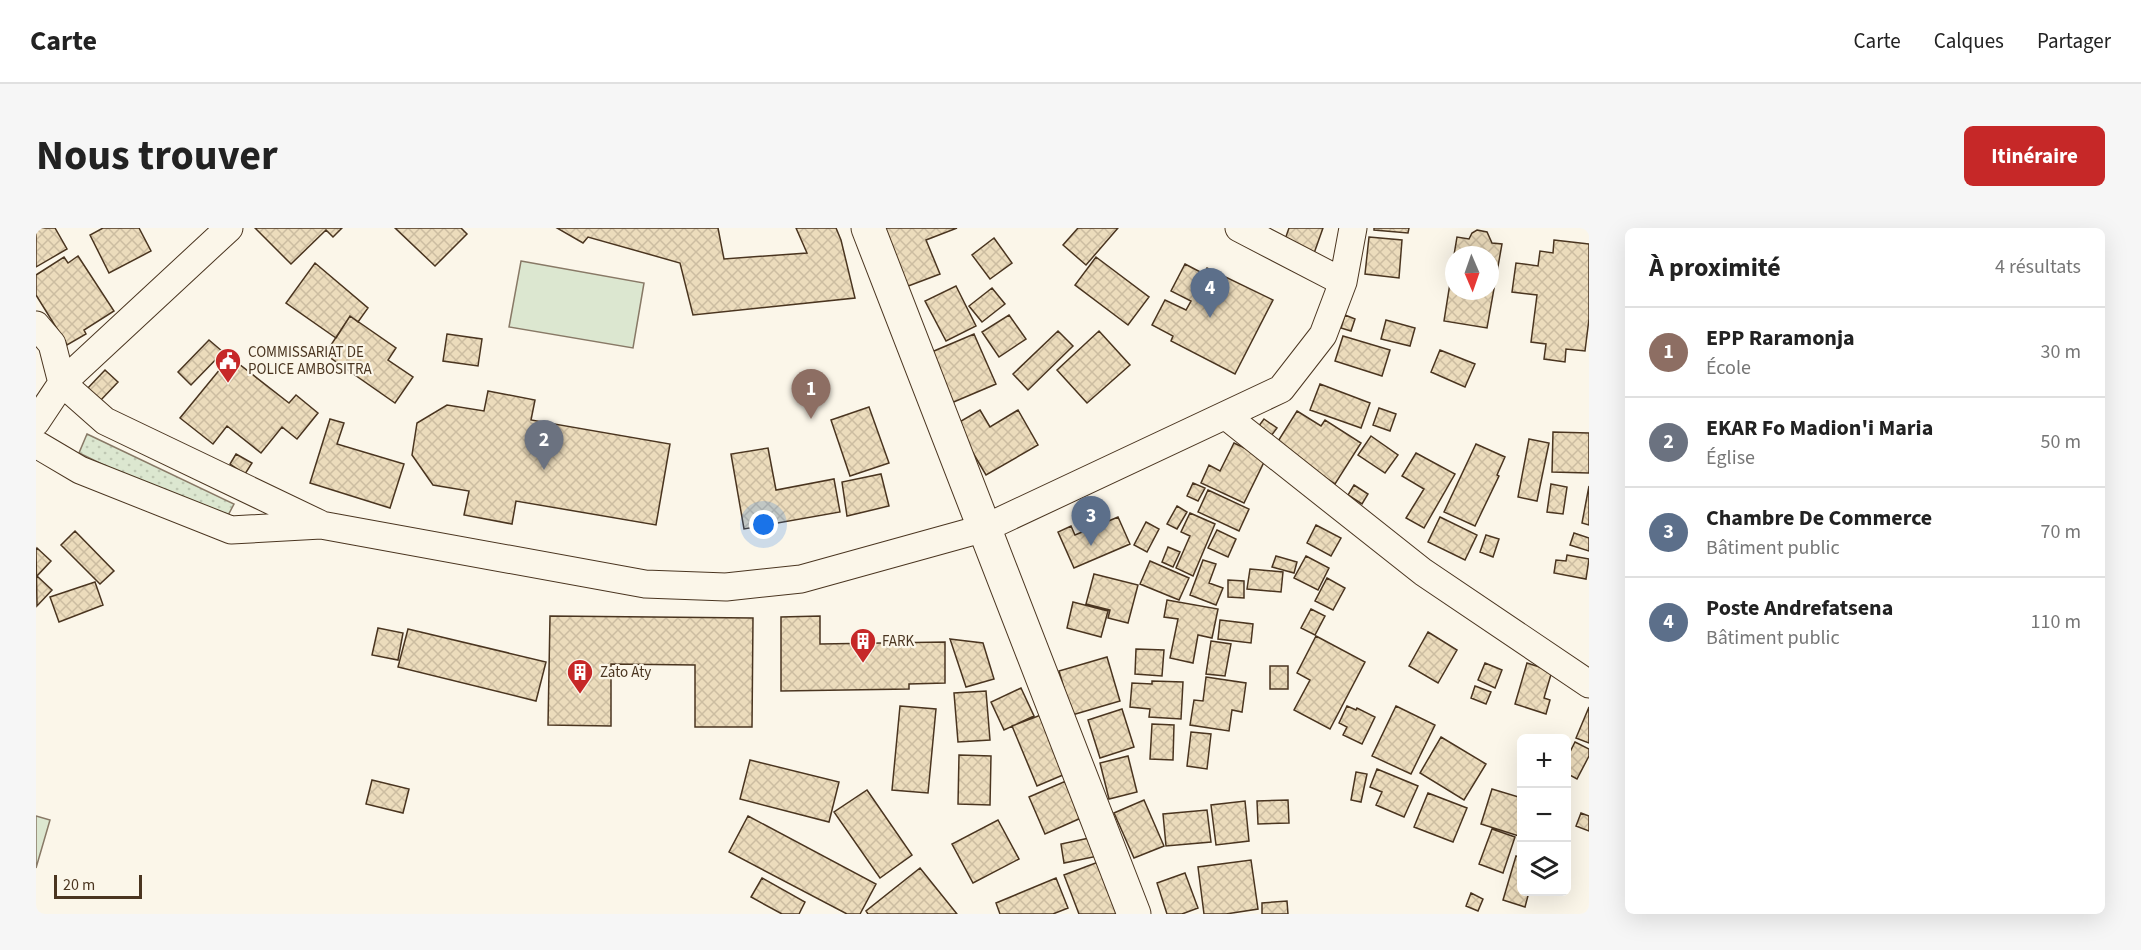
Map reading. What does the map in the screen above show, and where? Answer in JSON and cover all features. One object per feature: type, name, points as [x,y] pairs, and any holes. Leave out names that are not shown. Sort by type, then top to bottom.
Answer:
[{"type":"street","points":[[36,422],[62,383],[229,228]]},
{"type":"street","points":[[868,228],[1134,914]]},
{"type":"street","points":[[1239,228],[1343,282]]},
{"type":"street","points":[[36,444],[80,470],[231,531],[321,525],[645,584],[726,586],[801,579],[985,528],[1281,389],[1323,335],[1343,282],[1353,228]]},
{"type":"street","points":[[36,325],[52,344],[62,383],[105,421],[321,525]]},
{"type":"street","points":[[1226,416],[1423,572],[1589,684]]},
{"type":"green space","points":[[521,261],[644,283],[633,348],[509,327]]},
{"type":"green space","points":[[87,434],[234,504],[224,523],[79,453]]},
{"type":"green space","points":[[36,816],[50,820],[36,868]]},
{"type":"building","points":[[36,228],[55,228],[67,249],[36,267]]},
{"type":"building","points":[[103,228],[139,228],[151,251],[109,273],[90,235]]},
{"type":"building","points":[[255,228],[342,228],[333,237],[326,230],[291,264]]},
{"type":"building","points":[[395,228],[461,228],[467,234],[435,266]]},
{"type":"building","points":[[557,228],[718,228],[724,259],[807,253],[796,228],[836,228],[855,298],[693,315],[680,263],[588,237],[583,243]]},
{"type":"building","points":[[879,228],[957,228],[926,240],[940,274],[903,288]]},
{"type":"building","points":[[1078,228],[1118,228],[1086,265],[1063,245]]},
{"type":"building","points":[[1289,228],[1323,228],[1312,259],[1282,248]]},
{"type":"building","points":[[1374,228],[1409,228],[1408,233],[1374,230]]},
{"type":"building","points":[[1477,230],[1487,232],[1492,243],[1502,244],[1499,261],[1499,246],[1456,246],[1457,237],[1469,239]]},
{"type":"building","points":[[1369,237],[1402,240],[1399,278],[1365,274]]},
{"type":"building","points":[[994,238],[1012,263],[990,279],[972,255]]},
{"type":"building","points":[[1554,240],[1589,244],[1589,319],[1585,351],[1566,349],[1565,362],[1544,359],[1546,344],[1531,342],[1537,295],[1512,292],[1516,263],[1538,266],[1540,251],[1553,253]]},
{"type":"building","points":[[78,256],[114,311],[84,330],[86,334],[67,345],[36,295],[36,275],[64,257],[68,263]]},
{"type":"building","points":[[1096,257],[1149,297],[1128,325],[1075,285]]},
{"type":"building","points":[[315,263],[368,308],[358,322],[350,316],[336,338],[286,303]]},
{"type":"building","points":[[1185,264],[1204,274],[1207,268],[1273,300],[1235,374],[1171,341],[1173,336],[1152,325],[1165,300],[1186,310],[1191,301],[1171,291]]},
{"type":"building","points":[[956,286],[976,326],[946,341],[925,301]]},
{"type":"building","points":[[992,288],[1005,304],[982,322],[969,306]]},
{"type":"building","points":[[1447,300],[1492,300],[1487,328],[1444,321]]},
{"type":"building","points":[[1009,315],[1026,339],[999,357],[982,332]]},
{"type":"building","points":[[1345,315],[1355,319],[1351,331],[1341,328]]},
{"type":"building","points":[[350,316],[396,348],[388,360],[413,377],[395,403],[325,354]]},
{"type":"building","points":[[1386,320],[1415,328],[1410,346],[1381,339]]},
{"type":"building","points":[[1058,331],[1073,346],[1028,390],[1013,374]]},
{"type":"building","points":[[1099,331],[1130,365],[1087,403],[1057,370]]},
{"type":"building","points":[[447,334],[482,339],[478,366],[443,361]]},
{"type":"building","points":[[974,334],[996,384],[949,404],[927,354]]},
{"type":"building","points":[[1343,336],[1390,350],[1382,376],[1335,361]]},
{"type":"building","points":[[209,340],[223,352],[191,385],[178,372]]},
{"type":"building","points":[[1440,350],[1475,364],[1465,387],[1431,372]]},
{"type":"building","points":[[230,357],[289,403],[296,395],[318,413],[297,439],[282,427],[261,453],[227,426],[213,444],[180,418]]},
{"type":"building","points":[[105,370],[118,382],[100,401],[87,389]]},
{"type":"building","points":[[1320,384],[1370,403],[1361,428],[1310,410]]},
{"type":"building","points":[[488,391],[535,400],[531,420],[670,444],[656,525],[516,501],[512,524],[464,515],[469,491],[433,485],[412,455],[417,423],[447,405],[484,411]]},
{"type":"building","points":[[869,407],[889,463],[850,476],[831,420]]},
{"type":"building","points":[[1379,408],[1396,414],[1390,431],[1373,425]]},
{"type":"building","points":[[980,410],[990,427],[1018,410],[1038,445],[986,475],[956,424]]},
{"type":"building","points":[[1297,411],[1321,426],[1325,420],[1361,443],[1335,484],[1275,446]]},
{"type":"building","points":[[330,419],[344,423],[337,444],[404,464],[390,508],[310,483]]},
{"type":"building","points":[[1264,419],[1277,428],[1271,436],[1258,427]]},
{"type":"building","points":[[1553,432],[1589,433],[1589,473],[1552,472]]},
{"type":"building","points":[[1371,436],[1398,455],[1385,473],[1358,455]]},
{"type":"building","points":[[1529,439],[1549,443],[1537,501],[1518,497]]},
{"type":"building","points":[[1234,443],[1266,458],[1244,503],[1201,483],[1209,465],[1220,471]]},
{"type":"building","points":[[1476,444],[1505,457],[1497,475],[1499,476],[1475,526],[1444,512]]},
{"type":"building","points":[[768,448],[776,490],[834,479],[840,512],[744,529],[731,454]]},
{"type":"building","points":[[1416,453],[1455,474],[1424,528],[1406,518],[1424,489],[1402,476]]},
{"type":"building","points":[[236,454],[252,463],[245,474],[230,464]]},
{"type":"building","points":[[881,474],[889,506],[847,516],[842,482]]},
{"type":"building","points":[[1193,483],[1205,488],[1198,501],[1187,496]]},
{"type":"building","points":[[1551,484],[1567,487],[1563,514],[1547,512]]},
{"type":"building","points":[[1354,485],[1368,494],[1362,504],[1348,495]]},
{"type":"building","points":[[1589,486],[1589,525],[1582,523]]},
{"type":"building","points":[[1208,490],[1249,509],[1239,531],[1198,512]]},
{"type":"building","points":[[1177,506],[1187,512],[1177,529],[1167,524]]},
{"type":"building","points":[[1190,513],[1215,524],[1193,576],[1176,568],[1190,536],[1181,532]]},
{"type":"building","points":[[1118,517],[1130,544],[1074,568],[1058,532],[1071,526],[1075,535]]},
{"type":"building","points":[[1440,517],[1477,535],[1465,560],[1428,542]]},
{"type":"building","points":[[1146,522],[1159,529],[1147,552],[1134,545]]},
{"type":"building","points":[[1316,525],[1341,538],[1331,556],[1307,543]]},
{"type":"building","points":[[1217,530],[1236,539],[1228,557],[1208,548]]},
{"type":"building","points":[[75,531],[114,571],[100,584],[61,545]]},
{"type":"building","points":[[1574,533],[1589,538],[1589,551],[1570,545]]},
{"type":"building","points":[[1486,535],[1499,539],[1493,557],[1480,552]]},
{"type":"building","points":[[1168,547],[1180,552],[1173,567],[1162,562]]},
{"type":"building","points":[[37,548],[51,561],[37,576],[52,590],[37,606],[36,550]]},
{"type":"building","points":[[1567,555],[1589,559],[1586,579],[1554,573],[1556,560],[1566,561]]},
{"type":"building","points":[[1276,556],[1297,562],[1294,573],[1272,567]]},
{"type":"building","points":[[1306,556],[1329,568],[1318,590],[1294,578]]},
{"type":"building","points":[[1203,560],[1216,564],[1209,583],[1223,588],[1216,605],[1190,595]]},
{"type":"building","points":[[1150,561],[1189,578],[1179,600],[1140,584]]},
{"type":"building","points":[[1250,569],[1283,572],[1281,592],[1247,589]]},
{"type":"building","points":[[1094,574],[1138,585],[1128,623],[1108,618],[1110,610],[1086,604]]},
{"type":"building","points":[[1327,578],[1345,588],[1333,610],[1315,601]]},
{"type":"building","points":[[1228,580],[1244,581],[1244,598],[1228,597]]},
{"type":"building","points":[[95,582],[103,605],[59,622],[50,597]]},
{"type":"building","points":[[1167,600],[1218,609],[1212,638],[1198,635],[1193,663],[1170,658],[1178,619],[1164,617]]},
{"type":"building","points":[[1073,602],[1108,611],[1101,637],[1067,628]]},
{"type":"building","points":[[1311,609],[1325,616],[1315,635],[1301,628]]},
{"type":"building","name":"Zato Aty","points":[[550,616],[753,618],[752,727],[695,727],[695,665],[611,664],[611,726],[548,725]]},
{"type":"building","name":"FARK","points":[[820,616],[820,644],[945,642],[945,683],[909,684],[909,689],[781,691],[781,617]]},
{"type":"building","points":[[1220,620],[1253,624],[1251,643],[1218,639]]},
{"type":"building","points":[[378,628],[403,633],[398,660],[372,655]]},
{"type":"building","points":[[408,629],[546,662],[536,701],[398,667]]},
{"type":"building","points":[[1428,632],[1457,650],[1438,683],[1409,666]]},
{"type":"building","points":[[1316,636],[1365,662],[1330,729],[1294,710],[1310,680],[1297,673]]},
{"type":"building","points":[[950,639],[983,643],[994,679],[966,687]]},
{"type":"building","points":[[1211,641],[1231,644],[1225,676],[1206,674]]},
{"type":"building","points":[[1136,649],[1164,650],[1162,676],[1135,674]]},
{"type":"building","points":[[1107,657],[1120,701],[1072,715],[1059,671]]},
{"type":"building","points":[[1485,663],[1502,670],[1495,688],[1478,680]]},
{"type":"building","points":[[1527,663],[1552,671],[1544,698],[1550,700],[1546,714],[1515,704]]},
{"type":"building","points":[[1270,666],[1288,666],[1288,689],[1270,689]]},
{"type":"building","points":[[1206,677],[1246,683],[1242,712],[1232,710],[1229,731],[1190,725],[1194,700],[1203,701]]},
{"type":"building","points":[[1152,681],[1183,682],[1181,719],[1149,717],[1150,709],[1130,707],[1132,683],[1152,684]]},
{"type":"building","points":[[1475,686],[1491,692],[1486,704],[1471,698]]},
{"type":"building","points":[[1021,688],[1034,716],[1004,730],[991,702]]},
{"type":"building","points":[[986,691],[990,740],[958,742],[954,693]]},
{"type":"building","points":[[900,706],[936,709],[928,793],[892,790]]},
{"type":"building","points":[[1347,706],[1375,717],[1362,744],[1343,735],[1347,727],[1339,723]]},
{"type":"building","points":[[1396,706],[1435,725],[1411,774],[1372,756]]},
{"type":"building","points":[[1589,707],[1589,743],[1576,738]]},
{"type":"building","points":[[1122,709],[1134,747],[1100,758],[1088,720]]},
{"type":"building","points":[[1046,713],[1070,772],[1037,786],[1012,726]]},
{"type":"building","points":[[1152,724],[1174,725],[1173,760],[1150,759]]},
{"type":"building","points":[[1191,732],[1211,734],[1207,769],[1187,766]]},
{"type":"building","points":[[1441,737],[1486,764],[1464,800],[1420,773]]},
{"type":"building","points":[[1575,742],[1589,749],[1589,756],[1577,779],[1571,776],[1571,750]]},
{"type":"building","points":[[959,755],[991,756],[990,805],[958,804]]},
{"type":"building","points":[[1128,756],[1137,792],[1109,799],[1100,763]]},
{"type":"building","points":[[750,760],[839,782],[829,822],[740,799]]},
{"type":"building","points":[[1377,769],[1418,786],[1404,817],[1376,805],[1382,792],[1370,787]]},
{"type":"building","points":[[1356,772],[1367,774],[1361,802],[1351,800]]},
{"type":"building","points":[[372,780],[409,789],[403,813],[366,804]]},
{"type":"building","points":[[1066,781],[1081,818],[1045,834],[1029,797]]},
{"type":"building","points":[[1492,789],[1517,796],[1517,835],[1481,824]]},
{"type":"building","points":[[867,790],[912,855],[880,878],[834,812]]},
{"type":"building","points":[[1428,793],[1467,808],[1453,842],[1414,827]]},
{"type":"building","points":[[1144,800],[1164,846],[1134,858],[1114,813]]},
{"type":"building","points":[[1288,800],[1289,823],[1258,824],[1257,801]]},
{"type":"building","points":[[1245,801],[1249,841],[1216,845],[1211,805]]},
{"type":"building","points":[[1207,810],[1211,842],[1166,846],[1163,814]]},
{"type":"building","points":[[1581,813],[1589,816],[1589,831],[1576,826]]},
{"type":"building","points":[[748,816],[876,884],[860,914],[847,914],[729,852]]},
{"type":"building","points":[[998,820],[1019,859],[973,883],[952,844]]},
{"type":"building","points":[[1492,829],[1515,837],[1503,873],[1479,864]]},
{"type":"building","points":[[1094,837],[1098,856],[1064,863],[1061,844]]},
{"type":"building","points":[[1516,856],[1517,896],[1528,896],[1525,907],[1503,900]]},
{"type":"building","points":[[1251,860],[1258,909],[1226,914],[1204,914],[1198,867]]},
{"type":"building","points":[[1101,861],[1122,914],[1079,914],[1064,875]]},
{"type":"building","points":[[920,868],[957,914],[868,914],[866,911]]},
{"type":"building","points":[[1185,873],[1198,908],[1182,914],[1167,914],[1157,883]]},
{"type":"building","points":[[762,878],[805,902],[799,914],[782,914],[751,897]]},
{"type":"building","points":[[1056,878],[1068,908],[1053,914],[1000,914],[996,903]]},
{"type":"building","points":[[1471,893],[1483,899],[1478,911],[1466,906]]},
{"type":"building","points":[[1287,901],[1288,914],[1262,914],[1262,903]]},
{"type":"place","name":"Poste Andrefatsena","points":[[1210,318]]},
{"type":"place","name":"COMMISSARIAT DE POLICE AMBOSITRA","points":[[228,384]]},
{"type":"place","name":"EPP Raramonja","points":[[811,419]]},
{"type":"place","name":"EKAR Fo Madion'i Maria","points":[[544,470]]},
{"type":"place","name":"Chambre De Commerce","points":[[1091,546]]},
{"type":"place","name":"FARK","points":[[863,664]]},
{"type":"place","name":"Zato Aty","points":[[580,695]]}]
